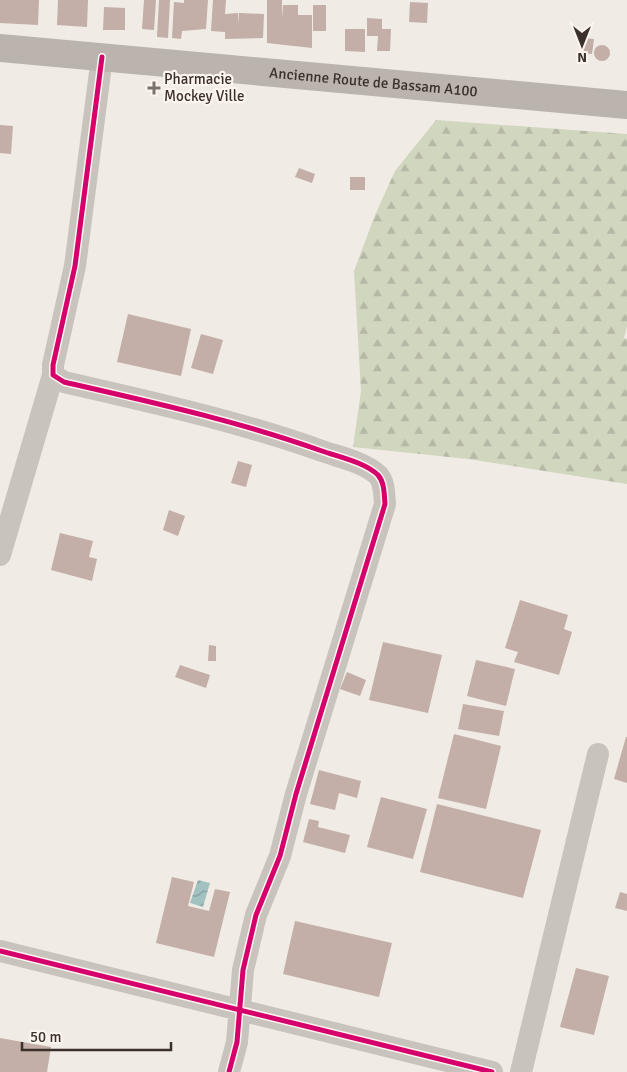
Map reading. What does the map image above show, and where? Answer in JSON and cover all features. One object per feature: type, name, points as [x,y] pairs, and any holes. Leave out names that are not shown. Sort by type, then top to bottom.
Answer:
[{"type":"main road","name":"Ancienne Route de Bassam A100","points":[[0,48],[627,105]]},
{"type":"street","points":[[0,555],[53,375],[53,365],[75,266],[102,57]]},
{"type":"street","points":[[53,375],[64,382],[222,419],[298,443],[358,464],[378,476],[384,486],[384,504],[296,794],[280,856],[256,915],[243,970],[236,1042],[229,1072]]},
{"type":"street","points":[[521,1072],[598,754]]},
{"type":"street","points":[[0,951],[492,1072]]},
{"type":"green space","points":[[436,120],[627,134],[627,326],[624,338],[627,339],[627,484],[468,459],[353,447],[361,391],[354,271],[375,215],[395,171]]},
{"type":"water","points":[[198,880],[210,883],[203,907],[190,903]]},
{"type":"building","points":[[0,0],[39,0],[38,25],[0,23]]},
{"type":"building","points":[[58,0],[88,0],[87,27],[57,25]]},
{"type":"building","points":[[144,0],[156,0],[154,30],[142,29]]},
{"type":"building","points":[[159,0],[170,0],[168,38],[157,37]]},
{"type":"building","points":[[184,0],[208,0],[206,29],[182,31],[181,39],[172,38],[174,2],[184,3]]},
{"type":"building","points":[[213,0],[226,0],[225,14],[238,13],[238,24],[239,13],[264,14],[263,38],[225,39],[225,32],[211,31]]},
{"type":"building","points":[[267,0],[282,0],[282,19],[283,5],[298,5],[298,15],[312,15],[312,48],[267,43]]},
{"type":"building","points":[[410,2],[428,3],[427,23],[409,22]]},
{"type":"building","points":[[313,5],[326,5],[326,31],[313,31]]},
{"type":"building","points":[[104,7],[125,8],[125,30],[103,30]]},
{"type":"building","points":[[367,18],[382,19],[382,29],[391,29],[390,51],[377,51],[378,36],[367,36]]},
{"type":"building","points":[[345,29],[365,29],[365,52],[345,51]]},
{"type":"building","points":[[583,38],[594,39],[592,54],[581,53]]},
{"type":"building","points":[[602,45],[608,47],[610,53],[608,59],[602,61],[596,59],[594,53],[596,47]]},
{"type":"building","points":[[0,125],[13,126],[11,154],[0,153]]},
{"type":"building","points":[[299,168],[315,174],[312,183],[295,177]]},
{"type":"building","points":[[350,177],[365,177],[365,190],[350,190]]},
{"type":"building","points":[[128,314],[191,329],[181,376],[117,362]]},
{"type":"building","points":[[201,334],[223,340],[213,374],[191,368]]},
{"type":"building","points":[[238,461],[252,465],[246,487],[231,483]]},
{"type":"building","points":[[169,510],[185,516],[178,536],[163,530]]},
{"type":"building","points":[[60,533],[93,541],[89,557],[97,559],[92,581],[51,570]]},
{"type":"building","points":[[520,600],[568,615],[564,629],[572,632],[559,675],[514,662],[518,652],[505,648]]},
{"type":"building","points":[[383,642],[442,655],[428,713],[369,700]]},
{"type":"building","points":[[209,645],[216,646],[216,661],[208,661]]},
{"type":"building","points":[[476,660],[515,669],[506,706],[467,696]]},
{"type":"building","points":[[180,665],[210,675],[206,688],[175,677]]},
{"type":"building","points":[[347,672],[366,680],[360,696],[340,689]]},
{"type":"building","points":[[463,704],[504,711],[499,736],[458,729]]},
{"type":"building","points":[[454,734],[501,746],[486,809],[438,798]]},
{"type":"building","points":[[627,737],[627,783],[614,779]]},
{"type":"building","points":[[319,770],[361,781],[357,798],[339,793],[335,810],[310,804]]},
{"type":"building","points":[[381,797],[427,809],[413,859],[367,847]]},
{"type":"building","points":[[437,804],[541,830],[523,898],[420,872]]},
{"type":"building","points":[[309,819],[319,821],[318,827],[350,835],[345,853],[303,842]]},
{"type":"building","points":[[172,877],[194,882],[188,906],[209,911],[215,889],[230,892],[214,957],[156,943]]},
{"type":"building","points":[[620,892],[627,894],[627,911],[615,908]]},
{"type":"building","points":[[295,921],[392,943],[379,997],[283,974]]},
{"type":"building","points":[[576,968],[609,976],[594,1035],[560,1027]]},
{"type":"building","points":[[0,1038],[51,1047],[47,1072],[0,1072]]},
{"type":"cycle path","points":[[102,57],[75,266],[53,365],[53,375],[64,382],[226,421],[351,460],[378,475],[384,489],[385,504],[296,794],[280,856],[256,915],[243,970],[237,1042],[229,1072]]},
{"type":"cycle path","points":[[0,951],[492,1072]]},
{"type":"place","name":"Pharmacie Mockey Ville","points":[[154,88]]}]
